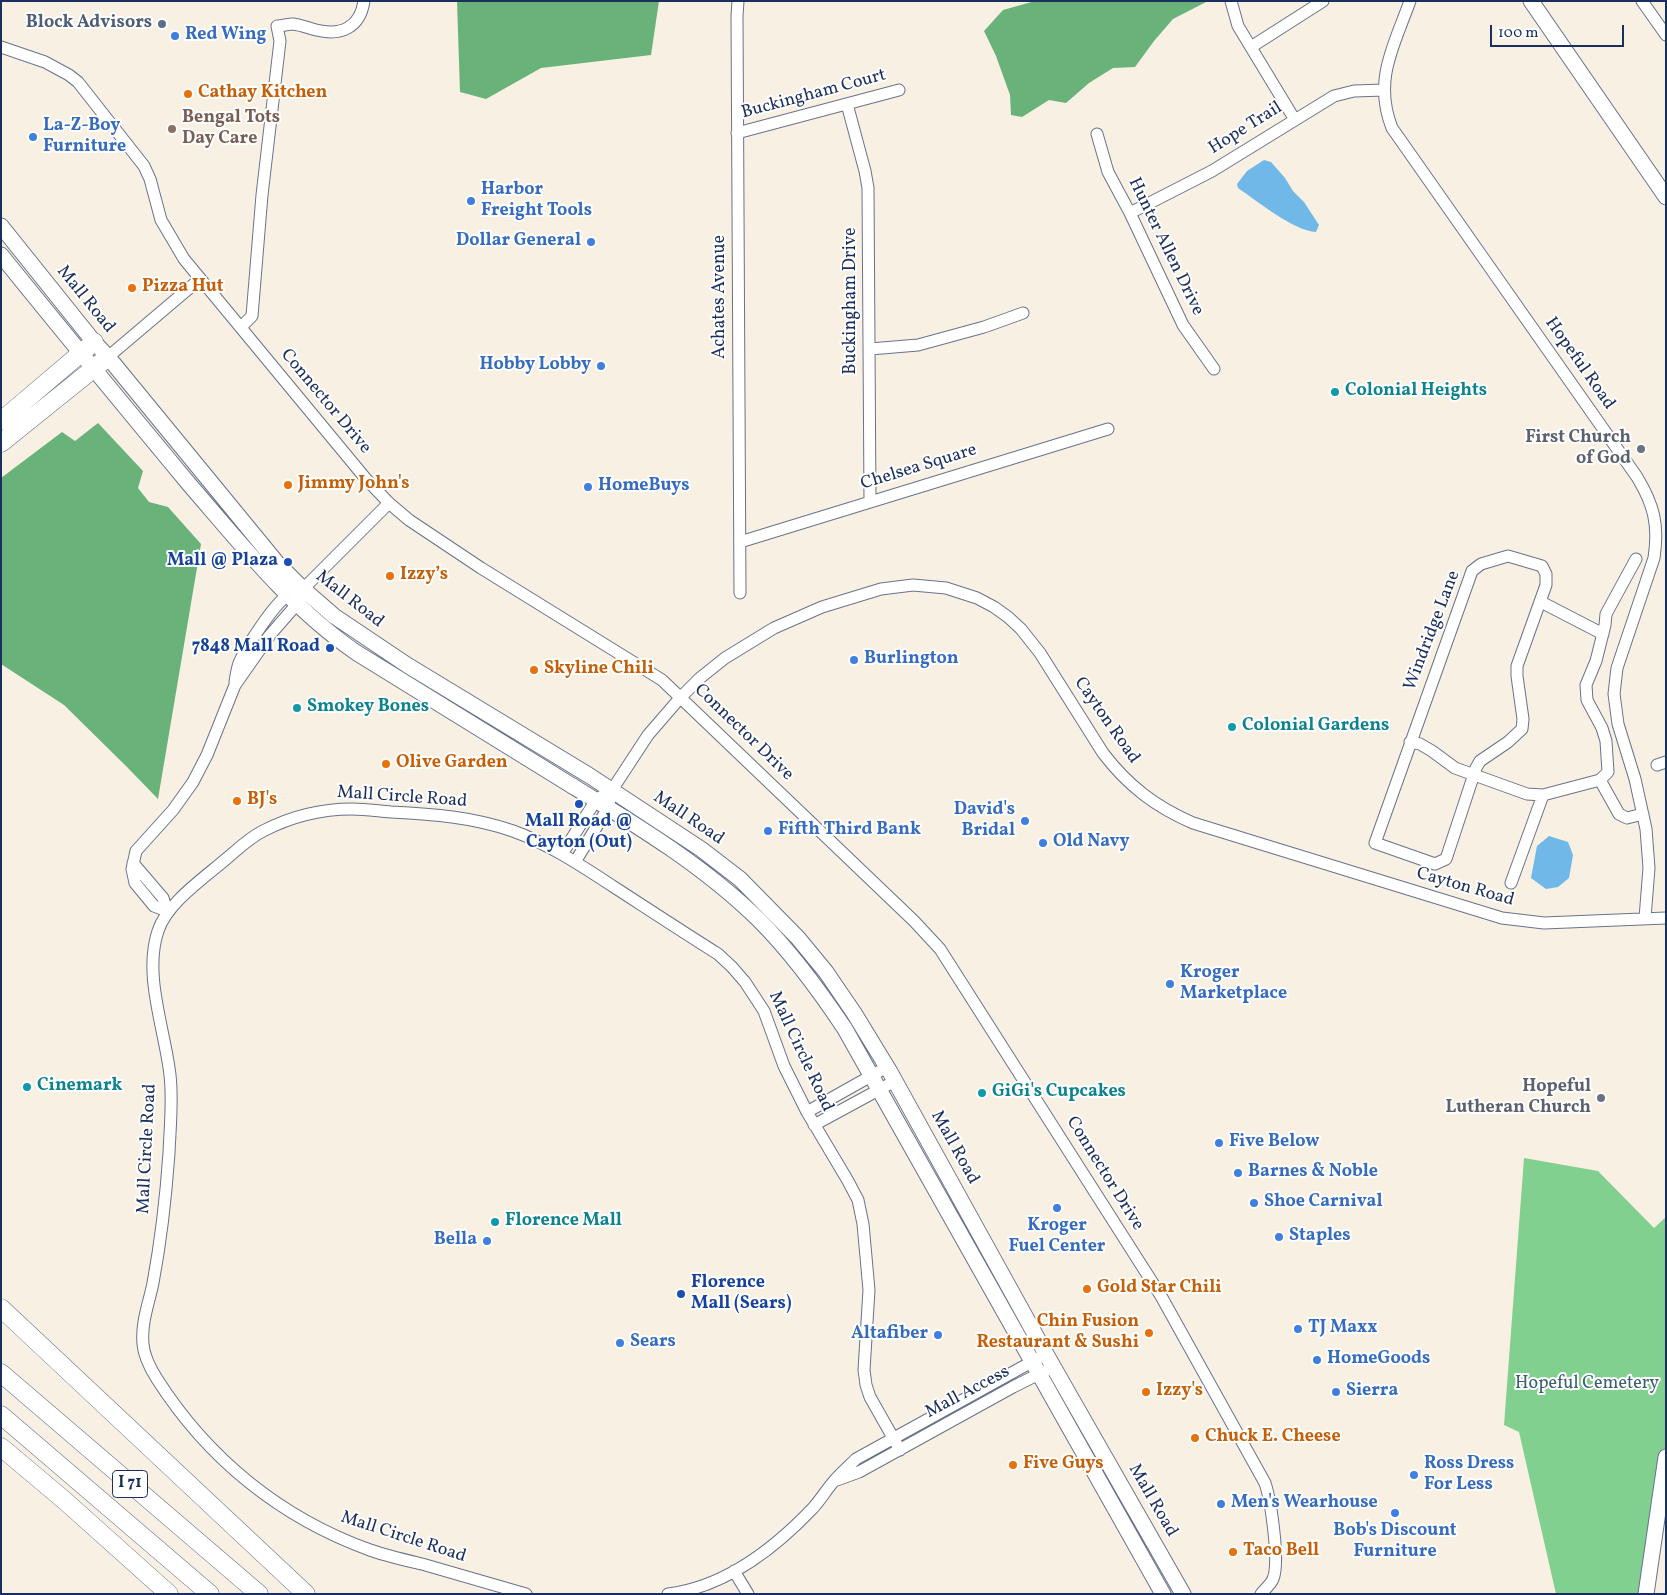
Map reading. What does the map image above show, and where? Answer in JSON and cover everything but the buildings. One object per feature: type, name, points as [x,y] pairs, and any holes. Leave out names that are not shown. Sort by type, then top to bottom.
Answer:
[{"type":"highway","points":[[1,421],[87,347]]},
{"type":"highway","points":[[1,443],[108,357]]},
{"type":"highway","points":[[1,1308],[306,1594]]},
{"type":"highway","name":"I 71","points":[[1,1374],[259,1594]]},
{"type":"highway","name":"I 71","points":[[1,1415],[210,1594]]},
{"type":"highway","points":[[1,1447],[64,1500],[169,1594]]},
{"type":"main road","points":[[1531,1],[1666,197]]},
{"type":"main road","name":"Mall Road","points":[[1,226],[87,347],[93,369],[226,528],[293,600],[330,635],[602,804],[682,857],[721,887],[758,920],[788,951],[814,984],[845,1029],[1030,1362],[1163,1594]]},
{"type":"main road","name":"Mall Road","points":[[1,255],[87,347],[108,357],[238,517],[278,563],[303,589],[334,616],[407,665],[612,790],[701,849],[740,879],[798,938],[826,972],[887,1066],[1053,1367],[1183,1594]]},
{"type":"main road","points":[[1646,1594],[1666,1457]]},
{"type":"street","points":[[241,327],[252,316],[262,195],[280,41],[278,26],[291,24],[328,32],[338,32],[348,29],[358,22],[364,1]]},
{"type":"street","name":"Achates Avenue","points":[[738,1],[740,593]]},
{"type":"street","points":[[1231,1],[1238,26],[1295,120]]},
{"type":"street","points":[[1250,47],[1324,1]]},
{"type":"street","name":"Hopeful Road","points":[[1410,1],[1385,70],[1384,90],[1388,118],[1398,137],[1637,477],[1650,501],[1656,520],[1657,540],[1654,558],[1617,668],[1614,694],[1618,724],[1635,779],[1646,829],[1649,868],[1645,918]]},
{"type":"street","points":[[1642,1],[1666,35]]},
{"type":"street","name":"Connector Drive","points":[[1,47],[56,67],[78,82],[144,166],[150,179],[161,220],[184,259],[366,479],[389,503],[409,520],[481,568],[654,674],[914,921],[940,949],[1161,1296],[1265,1483],[1269,1496],[1276,1566],[1273,1580],[1261,1594]]},
{"type":"street","name":"Buckingham Court","points":[[738,133],[899,90]]},
{"type":"street","name":"Hope Trail","points":[[1130,213],[1212,171],[1334,96],[1354,91],[1384,90]]},
{"type":"street","name":"Buckingham Drive","points":[[847,104],[868,188],[870,501]]},
{"type":"street","name":"Hunter Allen Drive","points":[[1097,134],[1108,172],[1130,213],[1183,325],[1214,369]]},
{"type":"street","points":[[108,357],[200,279]]},
{"type":"street","points":[[870,349],[918,345],[984,327],[1023,313]]},
{"type":"street","name":"Chelsea Square","points":[[740,542],[1108,429]]},
{"type":"street","points":[[167,911],[163,898],[133,863],[136,851],[173,810],[193,782],[207,755],[235,685],[238,664],[252,639],[280,603],[293,600],[389,503]]},
{"type":"street","name":"Windridge Lane","points":[[1508,556],[1542,566],[1546,574],[1546,585],[1540,602],[1520,653],[1517,666],[1523,719],[1522,729],[1508,742],[1480,761],[1446,858],[1435,864],[1375,843],[1472,572],[1481,564],[1508,556]]},
{"type":"street","points":[[1410,742],[1420,744],[1455,768],[1527,794],[1543,795],[1600,780],[1606,775],[1608,769],[1606,740],[1602,728],[1587,700],[1586,685],[1596,661],[1606,614],[1636,559]]},
{"type":"street","name":"Cayton Road","points":[[612,790],[648,735],[680,698],[700,678],[732,653],[774,628],[798,617],[822,607],[881,589],[913,585],[946,588],[970,595],[994,607],[1021,630],[1040,654],[1115,769],[1143,795],[1193,823],[1502,918],[1544,923],[1666,918]]},
{"type":"street","points":[[1540,602],[1603,634]]},
{"type":"street","points":[[1600,780],[1619,814],[1627,818],[1643,814]]},
{"type":"street","points":[[562,854],[612,790]]},
{"type":"street","points":[[1511,883],[1543,795]]},
{"type":"street","points":[[575,862],[602,804]]},
{"type":"street","name":"Mall Circle Road","points":[[526,1594],[371,1550],[326,1531],[289,1512],[262,1494],[234,1471],[187,1420],[148,1364],[143,1342],[143,1332],[162,1219],[168,1156],[170,1079],[153,982],[152,954],[159,927],[167,911],[245,843],[262,831],[296,817],[326,811],[350,809],[460,818],[513,831],[575,862],[718,954],[732,967],[756,996],[764,1011],[784,1066],[806,1112],[848,1181],[860,1208],[864,1224],[869,1290],[864,1370],[866,1385],[870,1397],[900,1450]]},
{"type":"street","points":[[806,1112],[887,1066]]},
{"type":"street","points":[[814,1125],[895,1081]]},
{"type":"street","name":"Mall Access","points":[[893,1438],[1046,1354]]},
{"type":"street","name":"Mall Access","points":[[900,1450],[1053,1367]]},
{"type":"street","points":[[668,1594],[698,1588],[734,1571],[766,1550],[814,1507],[833,1482],[856,1459],[893,1438]]},
{"type":"street","points":[[833,1482],[859,1472],[900,1450]]},
{"type":"street","points":[[734,1571],[748,1594]]},
{"type":"green space","points":[[457,1],[659,1],[651,55],[541,68],[486,99],[460,92]]},
{"type":"green space","points":[[1035,1],[1208,1],[1173,19],[1135,67],[1113,68],[1089,83],[1066,103],[1049,100],[1022,117],[1011,115],[1010,95],[996,56],[984,31],[1003,10]]},
{"type":"green space","points":[[98,423],[143,471],[138,488],[149,502],[168,507],[201,544],[158,799],[64,705],[1,664],[1,478],[62,432],[75,441]]},
{"type":"green space","name":"Hopeful Cemetery","points":[[1524,1158],[1598,1171],[1654,1228],[1666,1217],[1666,1457],[1646,1594],[1556,1594],[1519,1432],[1504,1425]]},
{"type":"water","points":[[1264,160],[1271,162],[1304,202],[1319,225],[1316,232],[1297,227],[1238,188],[1237,184],[1247,171]]},
{"type":"water","points":[[1549,836],[1568,842],[1573,855],[1569,878],[1558,887],[1546,889],[1531,878],[1537,846]]},
{"type":"place","name":"Block Advisors","points":[[162,24]]},
{"type":"place","name":"Red Wing","points":[[175,36]]},
{"type":"place","name":"Cathay Kitchen","points":[[188,94]]},
{"type":"place","name":"Bengal Tots Day Care","points":[[172,129]]},
{"type":"place","name":"La-Z-Boy Furniture","points":[[33,137]]},
{"type":"place","name":"Harbor Freight Tools","points":[[471,201]]},
{"type":"place","name":"Dollar General","points":[[591,242]]},
{"type":"place","name":"Pizza Hut","points":[[132,288]]},
{"type":"place","name":"Hobby Lobby","points":[[601,366]]},
{"type":"place","name":"Colonial Heights","points":[[1335,392]]},
{"type":"place","name":"First Church of God","points":[[1641,449]]},
{"type":"place","name":"Jimmy John's","points":[[288,485]]},
{"type":"place","name":"HomeBuys","points":[[588,487]]},
{"type":"place","name":"Mall @ Plaza","points":[[288,562]]},
{"type":"place","name":"Izzy’s","points":[[390,576]]},
{"type":"place","name":"7848 Mall Road","points":[[330,648]]},
{"type":"place","name":"Burlington","points":[[854,660]]},
{"type":"place","name":"Skyline Chili","points":[[534,670]]},
{"type":"place","name":"Smokey Bones","points":[[297,708]]},
{"type":"place","name":"Colonial Gardens","points":[[1232,727]]},
{"type":"place","name":"Olive Garden","points":[[386,764]]},
{"type":"place","name":"BJ's","points":[[237,801]]},
{"type":"place","name":"Mall Road @ Cayton (Out)","points":[[579,804]]},
{"type":"place","name":"David's Bridal","points":[[1025,821]]},
{"type":"place","name":"Fifth Third Bank","points":[[768,831]]},
{"type":"place","name":"Old Navy","points":[[1043,843]]},
{"type":"place","name":"Kroger Marketplace","points":[[1170,984]]},
{"type":"place","name":"Cinemark","points":[[27,1087]]},
{"type":"place","name":"GiGi's Cupcakes","points":[[982,1093]]},
{"type":"place","name":"Hopeful Lutheran Church","points":[[1601,1098]]},
{"type":"place","name":"Five Below","points":[[1219,1143]]},
{"type":"place","name":"Barnes & Noble","points":[[1238,1173]]},
{"type":"place","name":"Shoe Carnival","points":[[1254,1203]]},
{"type":"place","name":"Kroger Fuel Center","points":[[1057,1208]]},
{"type":"place","name":"Florence Mall","points":[[495,1222]]},
{"type":"place","name":"Staples","points":[[1279,1237]]},
{"type":"place","name":"Bella","points":[[487,1241]]},
{"type":"place","name":"Gold Star Chili","points":[[1087,1289]]},
{"type":"place","name":"Florence Mall (Sears)","points":[[681,1294]]},
{"type":"place","name":"TJ Maxx","points":[[1298,1329]]},
{"type":"place","name":"Chin Fusion Restaurant & Sushi","points":[[1149,1333]]},
{"type":"place","name":"Altafiber","points":[[938,1335]]},
{"type":"place","name":"Sears","points":[[620,1343]]},
{"type":"place","name":"HomeGoods","points":[[1317,1360]]},
{"type":"place","name":"Izzy's","points":[[1146,1392]]},
{"type":"place","name":"Sierra","points":[[1336,1392]]},
{"type":"place","name":"Chuck E. Cheese","points":[[1195,1438]]},
{"type":"place","name":"Five Guys","points":[[1013,1465]]},
{"type":"place","name":"Ross Dress For Less","points":[[1414,1475]]},
{"type":"place","name":"Men's Wearhouse","points":[[1221,1504]]},
{"type":"place","name":"Bob's Discount Furniture","points":[[1395,1513]]},
{"type":"place","name":"Taco Bell","points":[[1233,1552]]}]
